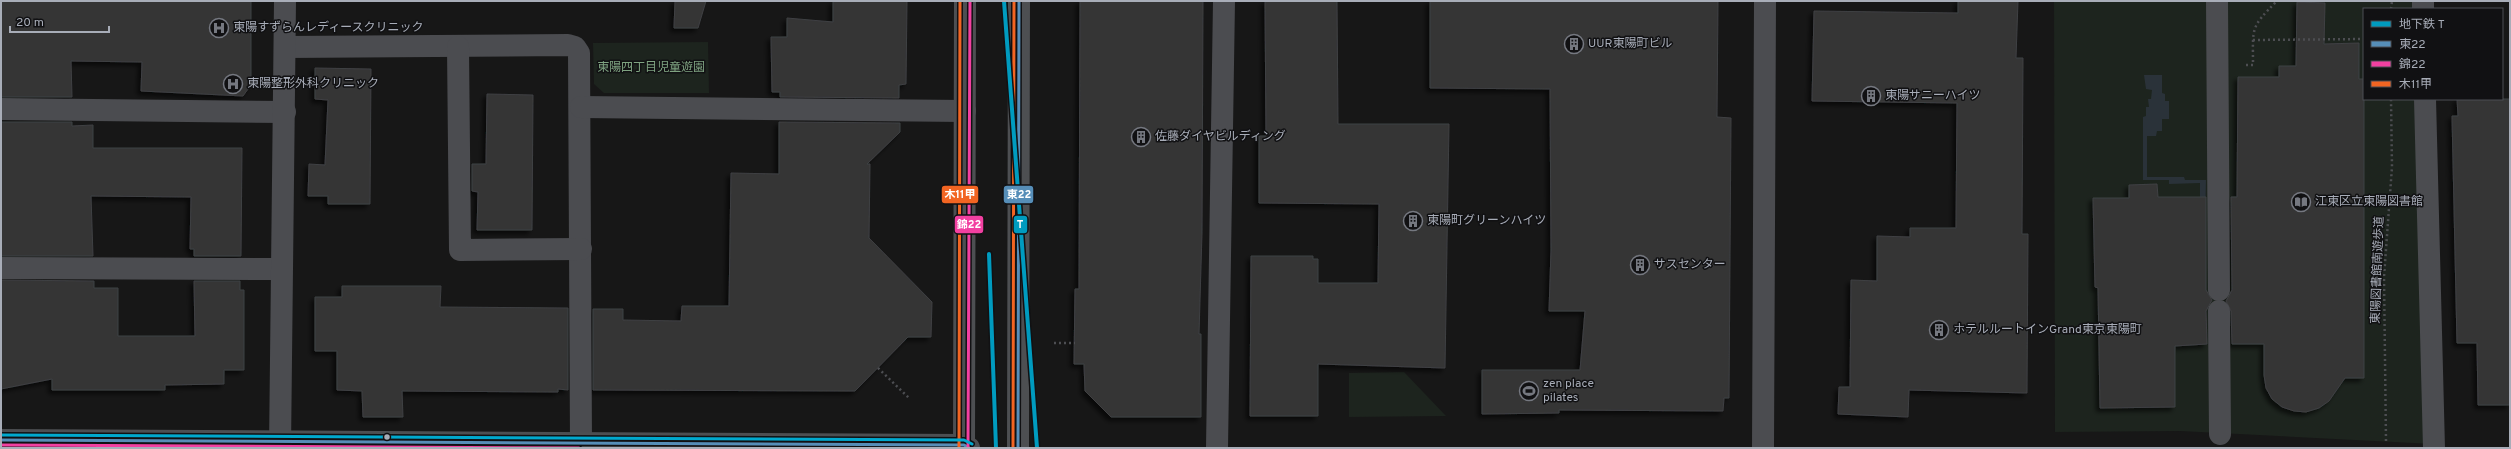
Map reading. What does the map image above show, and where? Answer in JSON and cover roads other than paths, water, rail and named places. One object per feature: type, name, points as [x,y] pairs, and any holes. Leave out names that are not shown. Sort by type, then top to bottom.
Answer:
[{"type":"main road","points":[[1,440],[280,445],[581,444],[966,447],[965,1]]},
{"type":"main road","points":[[1018,448],[1019,1]]},
{"type":"street","points":[[280,445],[285,112],[285,1]]},
{"type":"street","points":[[1217,448],[1224,1]]},
{"type":"street","points":[[1763,448],[1765,1]]},
{"type":"street","points":[[2217,1],[2220,434]]},
{"type":"street","points":[[285,47],[458,47],[568,45],[575,47],[579,53],[581,61],[581,444]]},
{"type":"street","points":[[458,47],[460,250],[581,248]]},
{"type":"street","points":[[2425,100],[2434,448]]},
{"type":"street","points":[[581,107],[965,111]]},
{"type":"street","points":[[1,109],[285,112]]},
{"type":"street","points":[[1,268],[282,269]]},
{"type":"metro line","name":"T","points":[[1004,1],[1037,448]]},
{"type":"metro line","name":"T","points":[[989,254],[996,448]]},
{"type":"place","name":"東陽すずらんレディースクリニック","points":[[219,28]]},
{"type":"place","name":"UUR東陽町ビル","points":[[1574,44]]},
{"type":"place","name":"東陽整形外科クリニック","points":[[233,84]]},
{"type":"place","name":"東陽サニーハイツ","points":[[1871,96]]},
{"type":"place","name":"佐藤ダイヤビルディング","points":[[1141,137]]},
{"type":"place","name":"江東区立東陽図書館","points":[[2301,202]]},
{"type":"place","name":"東陽町グリーンハイツ","points":[[1413,221]]},
{"type":"place","name":"サスセンター","points":[[1640,265]]},
{"type":"place","name":"ホテルルートインGrand東京東陽町","points":[[1939,330]]},
{"type":"place","name":"zen place pilates","points":[[1529,391]]},
{"type":"park label","name":"東陽四丁目児童遊園","points":[[651,68]]}]
